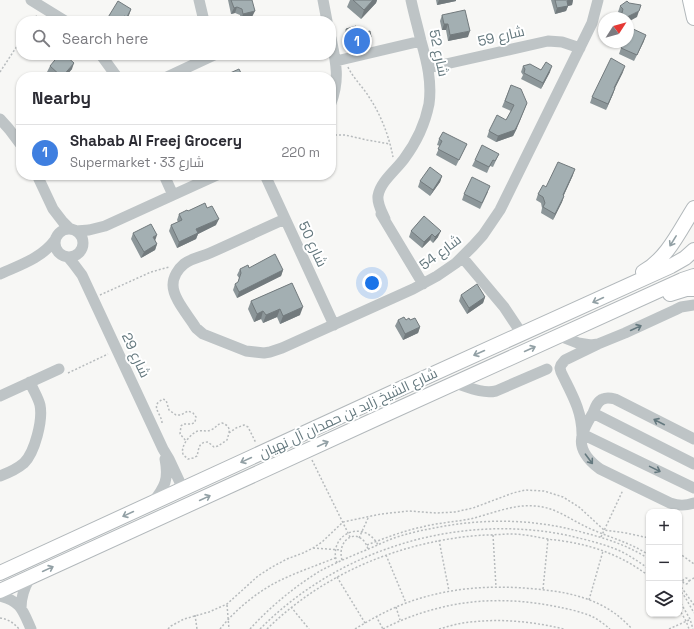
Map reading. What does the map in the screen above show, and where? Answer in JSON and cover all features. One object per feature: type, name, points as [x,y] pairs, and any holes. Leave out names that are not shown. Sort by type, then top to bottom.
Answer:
[{"type":"main road","points":[[690,0],[694,18]]},
{"type":"main road","points":[[613,293],[618,284],[645,271],[666,253],[694,208]]},
{"type":"main road","name":"شارع الشيخ زايد بن حمدان آل نهيان","points":[[0,573],[613,293],[678,262],[694,250]]},
{"type":"main road","name":"شارع الشيخ زايد بن حمدان آل نهيان","points":[[0,591],[455,383],[682,280],[694,276]]},
{"type":"main road","points":[[629,305],[639,305],[677,291],[694,289]]},
{"type":"main road","points":[[150,523],[162,512],[182,501],[183,489]]},
{"type":"street","points":[[199,0],[203,16]]},
{"type":"street","points":[[323,0],[326,16]]},
{"type":"street","name":"شارع 52","points":[[411,0],[428,68],[430,78],[430,94],[425,120],[413,146],[405,159],[381,187],[378,196],[378,205],[423,284]]},
{"type":"street","name":"شارع 54","points":[[285,219],[206,255],[192,259],[184,264],[175,276],[173,284],[174,293],[196,328],[203,334],[252,352],[264,353],[276,350],[423,284],[448,269],[483,235],[500,210],[592,23],[598,0]]},
{"type":"street","points":[[35,1],[58,16]]},
{"type":"street","points":[[341,60],[421,41]]},
{"type":"street","name":"شارع 59","points":[[428,68],[548,41],[562,42],[580,48]]},
{"type":"street","points":[[336,49],[341,60],[337,69],[336,86]]},
{"type":"street","points":[[105,60],[113,72]]},
{"type":"street","points":[[177,72],[203,60]]},
{"type":"street","points":[[0,119],[16,138]]},
{"type":"street","points":[[39,180],[53,209],[63,222],[81,237],[82,247]]},
{"type":"street","points":[[166,180],[173,195]]},
{"type":"street","points":[[0,274],[36,258],[47,256],[74,256],[88,238],[106,226],[206,180]]},
{"type":"street","name":"شارع 50","points":[[267,180],[334,325]]},
{"type":"street","points":[[53,209],[56,227],[55,247],[57,251],[66,257]]},
{"type":"street","points":[[36,258],[48,248],[62,230],[89,230],[106,226]]},
{"type":"street","name":"شارع 29","points":[[82,247],[82,275]]},
{"type":"street","name":"شارع 54","points":[[182,306],[179,290],[181,278],[189,267],[206,255]]},
{"type":"street","name":"شارع 29","points":[[66,257],[73,263],[82,275],[183,489]]},
{"type":"street","points":[[462,257],[504,307],[522,334]]},
{"type":"street","points":[[694,305],[681,307],[567,358],[560,368],[578,406],[582,424],[582,442],[584,451],[590,461],[600,469],[678,505],[686,506],[694,503]]},
{"type":"street","points":[[560,336],[578,343],[591,345],[598,344]]},
{"type":"street","points":[[0,396],[59,369]]},
{"type":"street","points":[[455,383],[482,392],[491,392],[547,369]]},
{"type":"street","points":[[0,476],[23,464],[33,449],[39,426],[40,409],[30,382]]},
{"type":"street","points":[[573,398],[694,464]]},
{"type":"street","points":[[582,434],[595,409],[603,398],[611,398],[694,439]]},
{"type":"street","points":[[582,434],[694,488]]},
{"type":"street","name":"شارع 29","points":[[152,503],[162,491],[166,480],[167,470],[163,449]]},
{"type":"street","points":[[21,608],[23,592],[30,578]]},
{"type":"street","points":[[0,596],[9,598],[21,608],[31,629]]},
{"type":"path","points":[[0,72],[16,48]]},
{"type":"path","points":[[341,60],[348,65],[352,75],[375,106],[384,124],[392,154]]},
{"type":"path","points":[[336,134],[390,144]]},
{"type":"path","points":[[93,298],[151,272],[184,264]]},
{"type":"path","points":[[59,369],[61,373],[65,374],[117,350]]},
{"type":"path","points":[[157,436],[162,420],[156,406],[157,403],[164,399],[167,401],[169,410],[176,415],[181,415],[190,411],[195,416],[196,420],[194,423],[183,424],[181,426],[180,434],[186,441]]},
{"type":"path","points":[[222,423],[228,426],[229,433],[227,440],[218,446],[214,446],[208,442],[202,443],[198,448],[196,456],[191,459],[188,459],[183,454],[186,441],[196,432],[209,431],[222,423]]},
{"type":"path","points":[[229,433],[241,426],[248,426],[260,453]]},
{"type":"path","points":[[307,451],[350,537]]},
{"type":"path","points":[[602,538],[604,530],[627,482]]},
{"type":"path","points":[[168,629],[184,619],[209,612],[227,604],[258,576],[287,559],[313,548],[322,542],[343,522],[370,516],[409,511],[436,513],[455,512],[473,508],[525,490],[544,491],[563,497],[579,507],[604,530],[646,537]]},
{"type":"path","points":[[367,545],[421,527],[468,519],[522,506],[536,506],[550,509],[562,514],[590,529],[621,540],[646,553]]},
{"type":"path","points":[[359,538],[370,516]]},
{"type":"path","points":[[250,629],[283,597],[320,571],[394,538],[431,529],[468,523],[493,521],[512,521],[560,527],[620,543],[646,557]]},
{"type":"path","points":[[260,629],[306,590],[342,568],[402,543],[445,533],[490,529],[534,530],[556,533],[618,550],[646,566]]},
{"type":"path","points":[[337,563],[335,558],[336,545],[341,538],[348,533],[357,531],[368,534],[376,541],[378,545]]},
{"type":"path","points":[[267,629],[291,607],[337,577],[386,555],[412,546],[439,540],[469,536],[518,534],[576,544],[603,551],[620,557],[646,574]]},
{"type":"path","points":[[493,535],[496,587]]},
{"type":"path","points":[[342,560],[341,550],[344,542],[350,537],[357,537],[363,540],[368,549]]},
{"type":"path","points":[[543,590],[548,539]]},
{"type":"path","points":[[439,540],[449,591]]},
{"type":"path","points":[[313,548],[341,550]]},
{"type":"path","points":[[589,600],[603,551]]},
{"type":"path","points":[[386,555],[406,603]]},
{"type":"path","points":[[682,555],[694,564]]},
{"type":"path","points":[[220,629],[228,619],[257,594],[269,586],[295,573],[335,558]]},
{"type":"path","points":[[337,577],[364,623]]},
{"type":"path","points":[[694,578],[690,581],[694,582]]},
{"type":"path","points":[[355,629],[376,616],[427,596],[449,591],[496,587],[527,588],[558,592],[589,600],[613,612],[624,620],[632,629]]},
{"type":"path","points":[[682,588],[694,605]]},
{"type":"path","points":[[682,594],[694,613]]},
{"type":"path","points":[[376,616],[383,629],[400,621],[444,606],[466,602],[512,601],[547,605],[582,613],[593,617],[610,629]]},
{"type":"path","points":[[227,604],[229,629]]},
{"type":"path","points":[[682,605],[690,619],[693,629]]},
{"type":"path","points":[[291,607],[309,629]]},
{"type":"path","points":[[396,607],[400,621]]},
{"type":"path","points":[[682,614],[689,629]]},
{"type":"path","points":[[195,615],[197,629]]},
{"type":"path","points":[[0,618],[8,620],[19,629]]},
{"type":"path","points":[[669,629],[690,619]]},
{"type":"path","points":[[439,629],[462,623],[489,620],[516,620],[564,629]]},
{"type":"building","points":[[231,0],[252,0],[255,11],[243,14],[242,9],[237,7],[234,8]]},
{"type":"building","points":[[353,0],[373,0],[364,10]]},
{"type":"building","points":[[555,0],[569,0],[567,1],[568,6],[557,8]]},
{"type":"building","points":[[118,1],[131,9],[128,16],[109,16]]},
{"type":"building","points":[[627,1],[629,3],[641,5],[639,11],[634,14],[634,12],[622,12],[623,9],[620,6]]},
{"type":"building","points":[[465,10],[470,31],[450,35],[448,24],[444,24],[442,15]]},
{"type":"building","points":[[356,26],[358,34],[370,31],[371,37],[350,43],[346,29]]},
{"type":"building","points":[[634,29],[646,35],[637,55],[621,48],[634,48]]},
{"type":"building","points":[[611,58],[625,66],[608,104],[592,97]]},
{"type":"building","points":[[55,60],[71,60],[74,63],[66,72],[57,72],[50,66]]},
{"type":"building","points":[[546,62],[552,66],[543,83],[524,73],[525,69],[523,66],[530,64],[541,70]]},
{"type":"building","points":[[239,69],[240,72],[232,72]]},
{"type":"building","points":[[511,85],[521,89],[527,103],[515,130],[498,136],[489,131],[497,115],[506,120],[514,105],[505,101]]},
{"type":"building","points":[[443,132],[467,144],[459,160],[438,149],[442,141],[439,139]]},
{"type":"building","points":[[482,145],[499,154],[489,167],[475,160]]},
{"type":"building","points":[[558,162],[575,169],[555,214],[543,207],[545,203],[543,197],[538,194],[543,185],[546,187]]},
{"type":"building","points":[[430,167],[442,176],[433,190],[420,181]]},
{"type":"building","points":[[472,177],[490,186],[482,203],[464,194]]},
{"type":"building","points":[[205,203],[207,208],[212,206],[219,219],[196,229],[198,233],[179,242],[171,225],[182,220],[179,214]]},
{"type":"building","points":[[424,216],[441,231],[435,237],[432,234],[424,242],[411,231]]},
{"type":"building","points":[[151,224],[157,235],[153,237],[157,244],[144,252],[133,233]]},
{"type":"building","points":[[275,254],[283,270],[239,292],[235,284],[238,282],[241,273],[240,269],[248,265],[249,268]]},
{"type":"building","points":[[292,283],[303,307],[283,316],[280,309],[266,315],[263,311],[257,314],[251,301]]},
{"type":"building","points":[[477,284],[485,297],[469,308],[461,295]]},
{"type":"building","points":[[404,317],[406,320],[409,318],[410,320],[415,318],[420,327],[405,334],[398,320]]},
{"type":"place","name":"Shabab Al Freej Grocery","points":[[357,41]]}]
